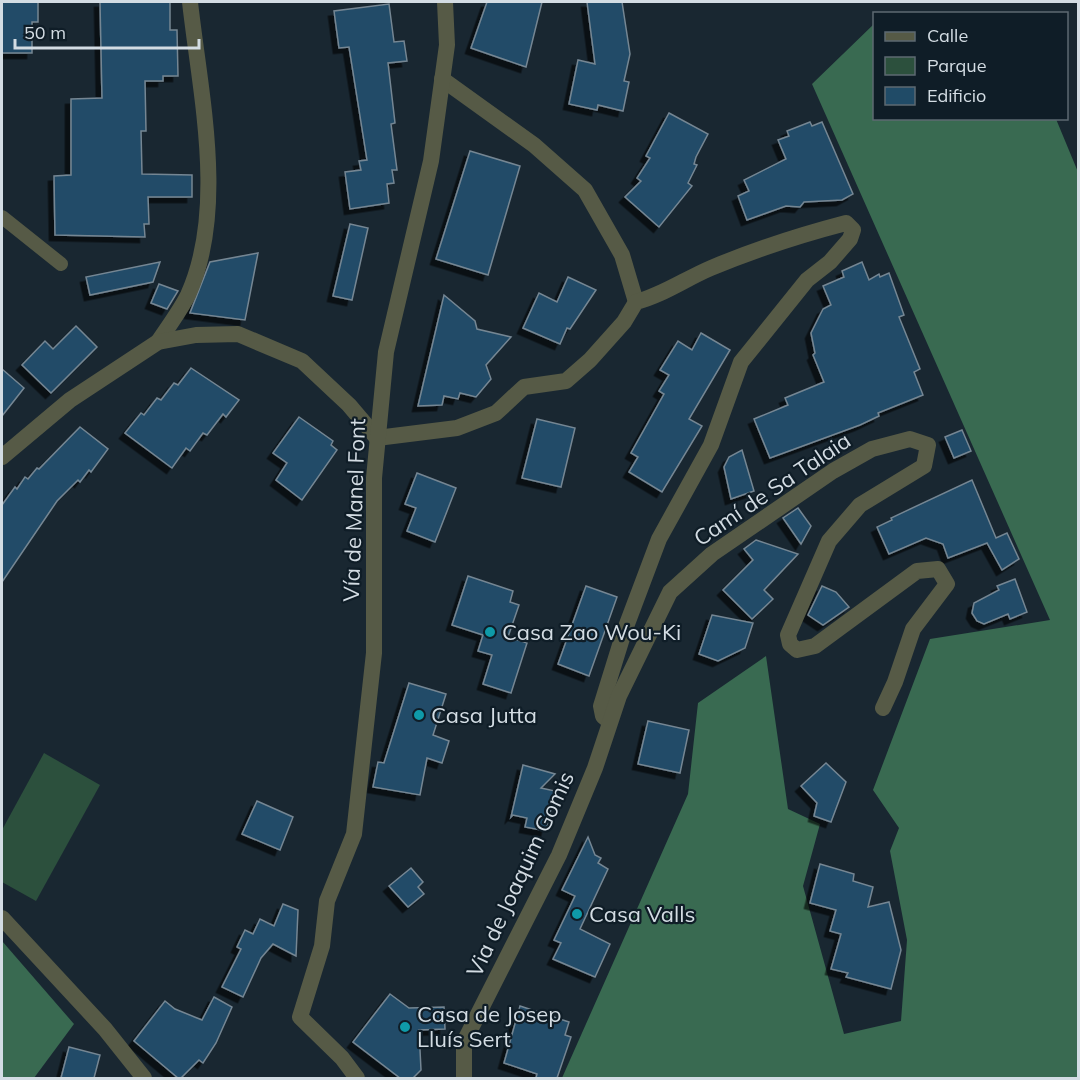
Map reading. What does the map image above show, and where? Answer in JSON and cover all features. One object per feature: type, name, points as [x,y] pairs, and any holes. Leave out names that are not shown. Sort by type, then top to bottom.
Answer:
[{"type":"street","points":[[159,342],[188,296],[206,235],[210,182],[190,2]]},
{"type":"street","name":"Vía de Manel Font","points":[[357,1078],[342,1058],[300,1017],[322,946],[327,901],[354,834],[374,653],[374,478],[386,352],[431,161],[447,45],[445,2]]},
{"type":"street","points":[[442,79],[534,145],[585,190],[622,255],[636,302]]},
{"type":"street","points":[[2,457],[70,400],[159,342],[196,335],[238,334],[302,361],[349,405],[377,438],[457,429],[496,413],[524,387],[566,381],[624,322],[636,302],[657,296],[709,269],[846,223],[853,230],[850,239],[807,280],[741,362],[711,445],[659,539],[628,622],[601,706],[603,716],[609,721]]},
{"type":"street","name":"Camí de Sa Talaia","points":[[609,721],[641,648],[670,592],[712,554],[832,471],[872,449],[910,439],[928,446],[924,466],[860,505],[829,541],[788,635],[790,644],[797,650],[815,646],[917,570],[938,569],[947,584],[913,629],[884,708]]},
{"type":"street","name":"Via de Joaquim Gomis","points":[[464,1078],[464,1042],[559,855],[595,768],[609,721]]},
{"type":"street","points":[[2,918],[105,1029],[144,1078]]},
{"type":"lane","points":[[2,218],[61,264]]},
{"type":"green space","points":[[873,25],[873,120],[1056,120],[1078,172],[1078,1078],[562,1078],[688,794],[698,703],[766,656],[788,809],[820,824],[803,886],[844,1034],[901,1021],[907,940],[890,851],[899,828],[873,790],[930,639],[1050,620],[812,84]]},
{"type":"green space","points":[[44,753],[100,785],[36,901],[2,882],[2,830]]},
{"type":"green space","points":[[2,941],[74,1024],[34,1078],[2,1078]]},
{"type":"building","points":[[2,2],[38,2],[38,22],[32,22],[32,53],[2,53]]},
{"type":"building","points":[[100,2],[170,2],[170,30],[177,30],[178,76],[163,76],[163,81],[145,81],[146,131],[141,131],[142,174],[192,175],[192,197],[148,197],[149,224],[144,224],[145,237],[55,235],[54,176],[71,175],[71,99],[102,98]]},
{"type":"building","points":[[487,2],[542,2],[526,67],[471,48]]},
{"type":"building","points":[[587,2],[622,2],[630,54],[624,81],[629,82],[623,111],[598,105],[597,110],[569,104],[578,60],[595,64]]},
{"type":"building","points":[[389,4],[394,42],[404,41],[407,61],[388,63],[395,123],[391,124],[397,170],[392,170],[394,183],[387,184],[389,203],[350,209],[345,172],[361,170],[359,161],[367,160],[349,47],[339,48],[334,11]]},
{"type":"building","points":[[669,113],[708,134],[696,157],[694,164],[697,165],[688,183],[692,186],[659,227],[625,197],[641,181],[637,178],[650,158],[646,156]]},
{"type":"building","points":[[810,122],[812,126],[822,122],[853,194],[842,200],[804,202],[800,207],[786,206],[747,220],[738,196],[749,191],[744,180],[786,159],[778,140],[789,136],[787,131]]},
{"type":"building","points":[[470,151],[520,166],[488,275],[436,259]]},
{"type":"building","points":[[350,224],[368,228],[352,300],[333,296]]},
{"type":"building","points":[[258,253],[245,320],[190,313],[210,262]]},
{"type":"building","points":[[160,262],[153,282],[90,295],[86,277]]},
{"type":"building","points":[[862,262],[869,280],[879,274],[880,277],[889,273],[904,315],[899,317],[920,369],[914,372],[923,395],[878,413],[879,416],[860,425],[770,458],[754,419],[788,405],[785,398],[824,382],[813,355],[815,353],[811,333],[823,309],[831,305],[823,286],[844,277],[842,271]]},
{"type":"building","points":[[568,277],[596,290],[570,329],[567,328],[560,344],[523,328],[539,293],[557,302]]},
{"type":"building","points":[[159,284],[178,291],[167,309],[151,303]]},
{"type":"building","points":[[444,295],[475,321],[477,329],[511,337],[486,365],[491,379],[476,397],[460,393],[458,399],[444,396],[442,405],[418,406]]},
{"type":"building","points":[[76,326],[97,347],[51,393],[22,365],[45,341],[53,349]]},
{"type":"building","points":[[701,333],[730,350],[689,419],[702,426],[662,492],[629,472],[638,457],[631,453],[664,394],[659,391],[669,375],[660,370],[678,341],[692,350]]},
{"type":"building","points":[[191,368],[239,400],[226,417],[223,414],[207,435],[203,433],[190,451],[186,448],[172,468],[125,433],[141,413],[144,415],[157,398],[161,400],[174,383],[178,385]]},
{"type":"building","points":[[2,369],[24,388],[2,416]]},
{"type":"building","points":[[299,417],[333,441],[331,445],[337,450],[302,500],[276,480],[287,463],[273,453]]},
{"type":"building","points":[[537,419],[575,428],[561,487],[522,478]]},
{"type":"building","points":[[80,427],[108,449],[91,472],[89,470],[80,482],[78,480],[57,501],[2,582],[2,505],[25,477],[28,479],[37,468],[39,469]]},
{"type":"building","points":[[962,430],[971,451],[954,458],[945,437]]},
{"type":"building","points":[[742,450],[754,491],[731,499],[724,467],[729,457]]},
{"type":"building","points":[[417,473],[456,488],[435,542],[407,531],[416,508],[405,504]]},
{"type":"building","points":[[972,480],[996,538],[1007,533],[1019,559],[1002,570],[987,543],[948,558],[943,544],[926,538],[889,554],[877,527],[892,520],[891,518]]},
{"type":"building","points":[[798,508],[811,526],[801,544],[783,518]]},
{"type":"building","points":[[756,540],[798,554],[764,590],[773,599],[752,619],[723,590],[753,560],[744,549]]},
{"type":"building","name":"Casa Zao Wou-Ki","points":[[468,576],[513,591],[510,602],[519,605],[508,637],[527,643],[511,693],[483,684],[492,655],[478,651],[483,635],[452,625]]},
{"type":"building","points":[[1015,579],[1027,612],[1010,619],[1008,614],[984,624],[977,621],[972,613],[974,603],[999,590],[997,586]]},
{"type":"building","points":[[586,586],[617,597],[589,676],[558,664]]},
{"type":"building","points":[[822,586],[836,592],[849,607],[823,625],[808,615]]},
{"type":"building","points":[[712,615],[753,623],[745,648],[718,661],[699,654]]},
{"type":"building","points":[[409,683],[446,694],[433,735],[449,741],[442,763],[427,758],[420,795],[373,787],[378,762],[384,763]]},
{"type":"building","points":[[648,721],[689,730],[680,773],[638,764]]},
{"type":"building","points":[[826,763],[846,782],[831,822],[814,816],[817,803],[801,786]]},
{"type":"building","points":[[523,765],[555,774],[541,788],[555,791],[546,831],[525,827],[527,818],[513,815],[511,817]]},
{"type":"building","points":[[257,801],[293,817],[280,850],[242,834]]},
{"type":"building","name":"Casa Valls","points":[[588,837],[595,855],[601,858],[598,863],[608,869],[580,929],[610,944],[595,977],[553,959],[561,943],[554,940],[575,896],[562,890]]},
{"type":"building","points":[[820,864],[854,874],[853,881],[873,887],[868,907],[889,902],[901,950],[891,989],[846,977],[848,973],[831,969],[841,934],[830,931],[836,910],[810,903]]},
{"type":"building","points":[[411,868],[423,882],[418,887],[424,894],[408,907],[389,886]]},
{"type":"building","points":[[283,904],[298,910],[296,956],[273,944],[261,958],[243,997],[222,987],[241,949],[237,947],[245,930],[253,934],[260,919],[274,926]]},
{"type":"building","name":"Casa de Josep Lluís Sert","points":[[390,994],[409,1008],[444,1007],[445,1029],[419,1030],[421,1070],[413,1078],[400,1078],[353,1042]]},
{"type":"building","points":[[214,997],[232,1007],[216,1043],[203,1063],[199,1060],[181,1078],[178,1078],[134,1041],[165,1001],[175,1009],[202,1020]]},
{"type":"building","points":[[520,1006],[569,1022],[565,1035],[571,1037],[557,1078],[536,1078],[537,1074],[504,1063]]},
{"type":"building","points":[[69,1047],[100,1055],[94,1078],[61,1078]]},
{"type":"place","name":"Casa Zao Wou-Ki","points":[[490,632]]},
{"type":"place","name":"Casa Jutta","points":[[419,715]]},
{"type":"place","name":"Casa Valls","points":[[577,914]]},
{"type":"place","name":"Casa de Josep Lluís Sert","points":[[405,1027]]}]
